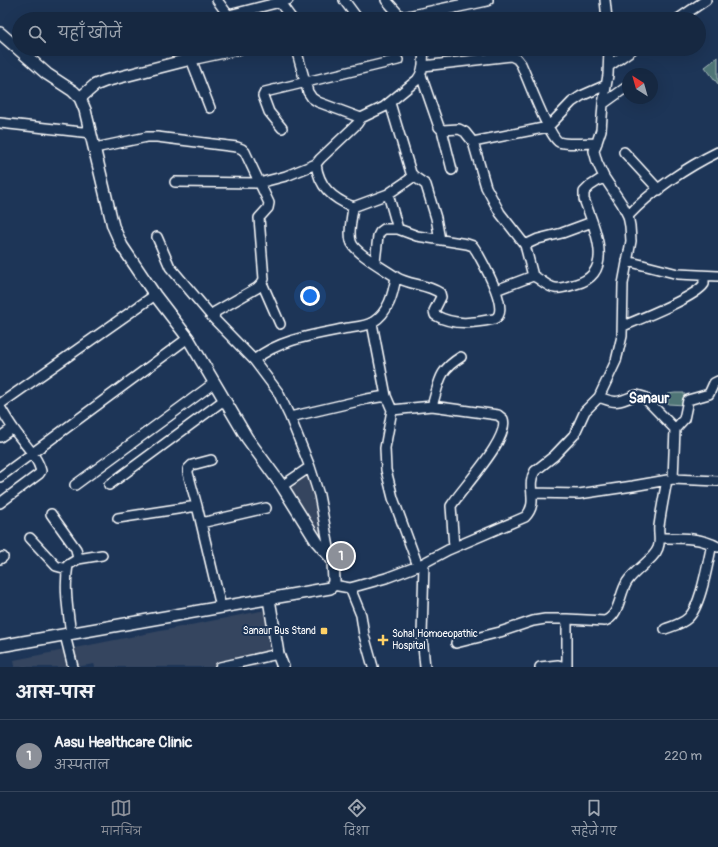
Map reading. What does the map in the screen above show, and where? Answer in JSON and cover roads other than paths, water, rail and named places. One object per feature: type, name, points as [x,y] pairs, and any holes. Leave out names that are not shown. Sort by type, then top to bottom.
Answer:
[{"type":"street","points":[[218,0],[226,12]]},
{"type":"street","points":[[344,0],[353,12]]},
{"type":"street","points":[[386,0],[395,12]]},
{"type":"street","points":[[430,12],[454,3],[487,0]]},
{"type":"street","points":[[605,0],[606,12]]},
{"type":"street","points":[[688,12],[706,0]]},
{"type":"street","points":[[246,12],[282,1],[288,12]]},
{"type":"street","points":[[0,33],[12,43]]},
{"type":"street","points":[[26,56],[47,74],[73,91],[80,98],[91,133],[108,209],[115,231],[122,246],[155,295],[188,338],[247,438],[282,486],[317,542],[331,558]]},
{"type":"street","points":[[80,98],[95,85],[105,80],[191,59],[196,56]]},
{"type":"street","points":[[298,56],[308,92],[312,98],[318,102],[361,118]]},
{"type":"street","points":[[423,56],[422,71],[439,127],[442,130],[452,170]]},
{"type":"street","points":[[175,182],[258,183],[286,176],[316,164],[357,124],[361,118],[390,103],[422,71],[510,56],[517,59],[521,64],[548,127],[556,139],[560,142],[597,143]]},
{"type":"street","points":[[0,646],[330,588],[333,585],[350,588],[386,578],[421,564],[454,547],[525,517],[530,512],[532,506],[533,493],[531,482],[535,471],[568,443],[579,428],[585,411],[599,397],[616,361],[621,345],[624,284],[631,241],[628,216],[604,177],[594,151],[601,130],[609,56]]},
{"type":"street","points":[[609,66],[623,56]]},
{"type":"street","points":[[191,59],[210,108]]},
{"type":"street","points":[[282,128],[269,112],[263,94],[398,60]]},
{"type":"street","points":[[473,142],[548,127],[576,99],[587,92],[606,85]]},
{"type":"street","points":[[603,104],[622,90]]},
{"type":"street","points":[[390,103],[411,173],[413,177],[423,182],[426,186],[436,218],[440,240]]},
{"type":"street","points":[[0,123],[91,133]]},
{"type":"street","points":[[442,130],[459,129],[465,132],[473,142],[486,187],[500,213],[526,244],[533,276]]},
{"type":"street","points":[[94,148],[147,137],[157,137],[237,147],[245,152],[258,183],[269,203],[268,208],[259,218],[264,279],[257,288],[216,312],[214,319]]},
{"type":"street","points":[[624,152],[659,190]]},
{"type":"street","points":[[628,216],[640,204],[686,170],[718,152]]},
{"type":"street","points":[[316,164],[319,179],[329,193],[353,207]]},
{"type":"street","points":[[353,207],[388,194],[413,177]]},
{"type":"street","points":[[496,290],[533,276],[554,288],[562,288],[588,280],[594,274],[600,256],[598,241],[584,199],[584,192],[604,177]]},
{"type":"street","points":[[388,194],[398,229]]},
{"type":"street","points":[[353,207],[351,241],[354,249],[396,277],[440,293],[441,297],[434,312],[435,315],[462,323],[473,323],[498,318],[501,311],[496,290],[473,246],[417,236],[398,229],[384,229],[378,236],[374,262]]},
{"type":"street","points":[[526,244],[592,222]]},
{"type":"street","points":[[157,237],[170,267],[214,319],[254,360],[278,392],[290,417],[310,467],[319,495],[333,562],[333,585]]},
{"type":"street","points":[[627,261],[678,274],[704,277],[718,276]]},
{"type":"street","points":[[254,360],[272,347],[311,335],[372,323],[381,316],[387,307],[394,293],[396,277]]},
{"type":"street","points":[[623,326],[652,314],[697,291],[704,284],[704,277]]},
{"type":"street","points":[[262,283],[280,324]]},
{"type":"street","points":[[0,503],[41,471],[40,467],[13,428],[0,405],[155,295]]},
{"type":"street","points":[[372,323],[386,396],[392,410],[385,448],[386,470],[393,498],[421,564],[422,636],[425,667]]},
{"type":"street","points":[[0,477],[188,338]]},
{"type":"street","points":[[432,406],[442,374],[449,364],[461,357]]},
{"type":"street","points":[[456,643],[500,632],[533,621],[567,619],[605,621],[611,618],[615,613],[626,582],[640,567],[654,556],[658,549],[660,538],[659,529],[670,479],[675,429],[684,419],[688,400],[709,394],[714,383],[718,381]]},
{"type":"street","points":[[75,485],[214,383]]},
{"type":"street","points":[[599,397],[611,402],[616,402],[640,395],[644,397],[675,429]]},
{"type":"street","points":[[290,417],[386,396]]},
{"type":"street","points":[[109,485],[224,400]]},
{"type":"street","points":[[392,410],[432,406],[498,415],[503,419],[504,428],[492,452],[451,506],[454,547]]},
{"type":"street","points":[[0,437],[13,428]]},
{"type":"street","points":[[211,460],[192,465],[188,469],[189,481],[198,506],[221,607]]},
{"type":"street","points":[[282,486],[310,467]]},
{"type":"street","points":[[533,493],[579,494],[670,479],[718,481]]},
{"type":"street","points":[[118,518],[198,506]]},
{"type":"street","points":[[201,522],[266,508]]},
{"type":"street","points":[[51,514],[76,549],[78,559]]},
{"type":"street","points":[[30,538],[56,566],[67,569]]},
{"type":"street","points":[[660,538],[688,538],[715,545],[692,613],[689,618],[665,629]]},
{"type":"street","points":[[73,667],[68,635],[68,565],[78,559],[102,555]]},
{"type":"street","points":[[350,588],[361,615],[364,636],[373,667]]},
{"type":"street","points":[[269,599],[278,654],[283,667]]},
{"type":"street","points":[[540,667],[566,667],[567,619]]},
{"type":"street","points":[[220,667],[278,654]]},
{"type":"place","name":"Aasu Healthcare Clinic","points":[[341,556]]},
{"type":"place","name":"Sanaur Bus Stand","points":[[324,631]]},
{"type":"place","name":"Sohal Homoeopathic Hospital","points":[[383,640]]},
{"type":"district","name":"Sanaur","points":[[649,398]]}]
